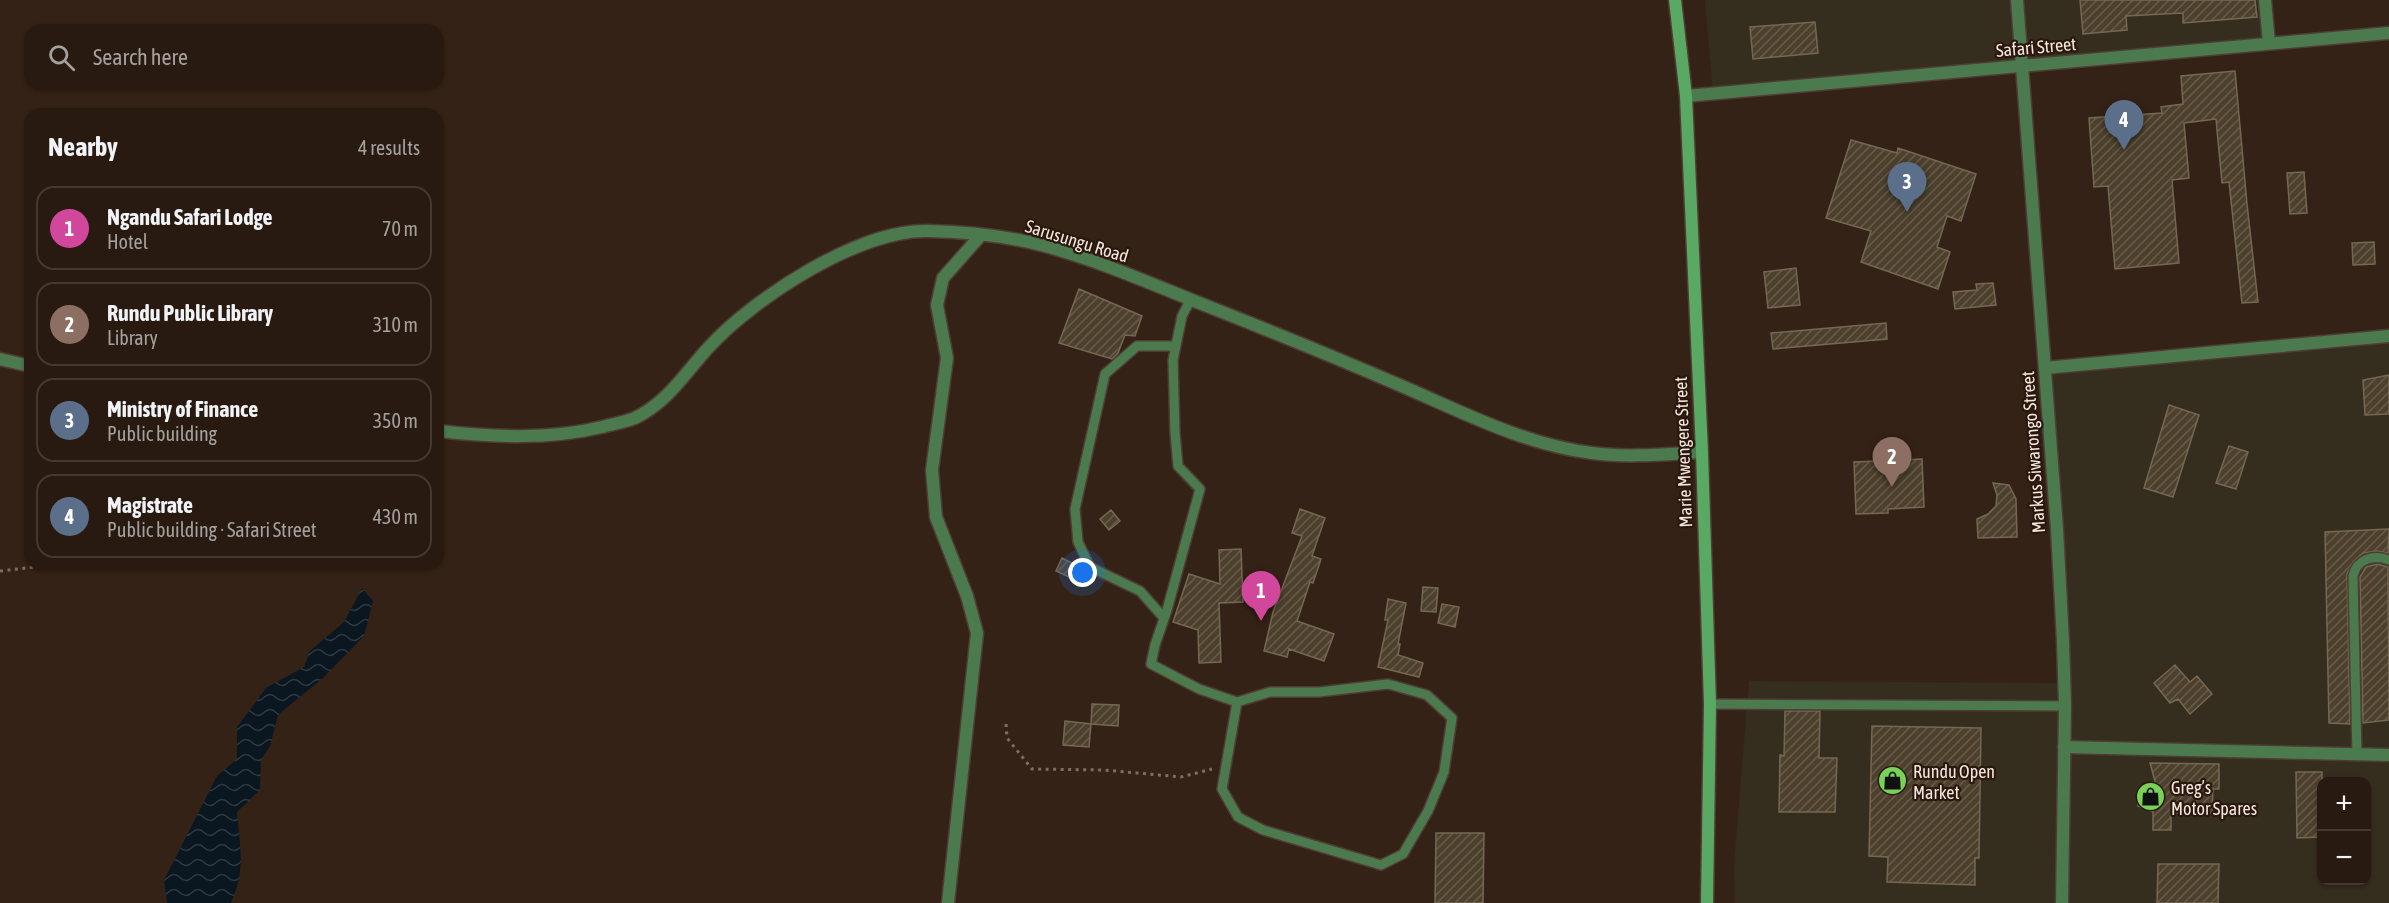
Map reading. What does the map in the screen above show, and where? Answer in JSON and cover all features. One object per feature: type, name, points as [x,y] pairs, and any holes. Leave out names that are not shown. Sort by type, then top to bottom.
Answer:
[{"type":"main road","name":"Marie Mwengere Street","points":[[1675,0],[1686,96],[1702,452],[1710,704],[1707,903]]},
{"type":"street","name":"Markus Siwarongo Street","points":[[2017,0],[2058,529],[2065,706],[2062,903]]},
{"type":"street","points":[[2265,0],[2269,44]]},
{"type":"street","name":"Safari Street","points":[[1686,96],[2389,33]]},
{"type":"street","name":"Sarusungu Road","points":[[444,431],[532,437],[577,433],[632,419],[653,408],[671,393],[710,347],[743,314],[798,278],[838,256],[884,236],[925,230],[981,235],[1044,246],[1191,299],[1481,419],[1550,445],[1593,453],[1634,456],[1702,452]]},
{"type":"street","points":[[948,903],[977,633],[967,596],[936,517],[932,470],[947,358],[936,305],[943,279],[981,235]]},
{"type":"street","points":[[2045,368],[2389,336]]},
{"type":"street","points":[[0,358],[24,364]]},
{"type":"street","points":[[2064,747],[2389,755]]},
{"type":"lane","points":[[1191,299],[1182,316],[1173,360],[1175,433],[1179,466],[1200,489],[1151,664],[1199,689],[1237,702],[1270,692],[1319,692],[1388,684],[1427,695],[1452,718],[1444,772],[1428,811],[1403,854],[1381,865],[1263,830],[1238,817],[1222,789],[1237,702]]},
{"type":"lane","points":[[1164,618],[1140,591],[1090,567],[1078,542],[1075,509],[1105,374],[1137,346],[1176,345]]},
{"type":"lane","points":[[2357,755],[2353,576],[2355,567],[2364,560],[2374,558],[2389,560]]},
{"type":"lane","points":[[1710,704],[2065,706]]},
{"type":"path","points":[[0,571],[24,568]]},
{"type":"path","points":[[1005,724],[1007,738],[1032,769],[1104,770],[1181,777],[1225,765]]},
{"type":"shaded area","points":[[1705,0],[2265,0],[2269,43],[2023,67],[2045,368],[2389,337],[2389,903],[1735,903],[1734,864],[1749,681],[2061,683],[2054,529],[2017,67],[1713,94]]},
{"type":"water","points":[[362,588],[373,601],[364,636],[323,678],[278,715],[270,746],[261,760],[260,790],[237,812],[240,869],[239,880],[231,903],[167,903],[164,880],[217,776],[237,759],[237,727],[266,688],[304,667],[310,651],[344,622]]},
{"type":"building","points":[[2080,0],[2255,0],[2257,17],[2183,23],[2183,13],[2126,16],[2127,30],[2083,34]]},
{"type":"building","points":[[1815,22],[1818,53],[1753,59],[1750,27]]},
{"type":"building","points":[[2235,71],[2258,302],[2242,303],[2229,182],[2222,183],[2216,119],[2184,123],[2189,178],[2172,180],[2179,263],[2115,269],[2108,186],[2094,187],[2089,118],[2162,113],[2161,107],[2183,104],[2181,76]]},
{"type":"building","points":[[1851,140],[1897,153],[1898,148],[1976,174],[1961,221],[1947,216],[1937,247],[1950,252],[1938,289],[1861,262],[1871,231],[1826,218]]},
{"type":"building","points":[[2304,172],[2307,213],[2290,214],[2287,173]]},
{"type":"building","points":[[2374,242],[2375,264],[2353,265],[2352,243]]},
{"type":"building","points":[[1796,268],[1800,305],[1768,308],[1764,272]]},
{"type":"building","points":[[1993,283],[1996,305],[1955,309],[1953,292],[1977,290],[1976,284]]},
{"type":"building","points":[[1079,289],[1142,316],[1135,336],[1125,335],[1118,353],[1112,359],[1059,343]]},
{"type":"building","points":[[1886,323],[1887,339],[1773,349],[1771,333]]},
{"type":"building","points":[[2389,375],[2389,414],[2365,415],[2363,380]]},
{"type":"building","points":[[2169,405],[2199,415],[2173,497],[2144,488]]},
{"type":"building","points":[[2229,446],[2248,452],[2236,489],[2216,483]]},
{"type":"building","points":[[1922,459],[1924,507],[1888,509],[1888,513],[1856,514],[1854,462]]},
{"type":"building","points":[[1993,483],[2009,485],[2016,499],[2017,537],[1978,538],[1977,519],[1988,514],[1996,506],[1997,495]]},
{"type":"building","points":[[1300,509],[1325,518],[1312,556],[1321,559],[1313,583],[1310,582],[1297,621],[1334,634],[1324,661],[1289,649],[1287,657],[1264,651],[1273,612],[1302,536],[1292,533]]},
{"type":"building","points":[[1111,510],[1120,521],[1109,530],[1100,519]]},
{"type":"building","points":[[2389,529],[2388,553],[2377,551],[2363,553],[2353,562],[2347,574],[2350,724],[2329,723],[2325,532]]},
{"type":"building","points":[[1241,549],[1243,602],[1219,603],[1221,662],[1199,663],[1198,630],[1173,622],[1189,574],[1220,584],[1219,550]]},
{"type":"building","points":[[1062,558],[1074,564],[1069,577],[1056,571]]},
{"type":"building","points":[[2377,564],[2388,567],[2389,720],[2363,723],[2360,577],[2366,567]]},
{"type":"building","points":[[1423,587],[1438,588],[1436,612],[1421,611]]},
{"type":"building","points":[[1388,599],[1406,603],[1398,655],[1423,663],[1419,677],[1378,667],[1388,620],[1385,620]]},
{"type":"building","points":[[1442,604],[1459,607],[1455,627],[1438,623]]},
{"type":"building","points":[[2175,665],[2190,682],[2197,676],[2212,694],[2190,714],[2178,699],[2170,703],[2154,683]]},
{"type":"building","points":[[1092,704],[1119,705],[1118,726],[1091,724]]},
{"type":"building","points":[[1785,711],[1820,711],[1819,758],[1837,758],[1835,812],[1779,812],[1780,755],[1784,756]]},
{"type":"building","points":[[1065,721],[1091,724],[1089,747],[1063,745]]},
{"type":"building","points":[[1872,726],[1981,728],[1979,858],[1975,858],[1975,885],[1887,882],[1888,857],[1869,856]]},
{"type":"building","points":[[2150,763],[2219,764],[2219,789],[2213,789],[2212,813],[2171,813],[2171,830],[2153,830],[2153,812],[2138,806],[2140,790],[2156,785]]},
{"type":"building","points":[[2296,772],[2322,772],[2322,777],[2317,777],[2317,837],[2297,838]]},
{"type":"building","points":[[1436,833],[1484,833],[1483,903],[1435,903]]},
{"type":"building","points":[[2158,864],[2219,864],[2218,903],[2157,903]]},
{"type":"place","name":"Magistrate","points":[[2124,150]]},
{"type":"place","name":"Ministry of Finance","points":[[1907,212]]},
{"type":"place","name":"Rundu Public Library","points":[[1892,487]]},
{"type":"place","name":"Ngandu Safari Lodge","points":[[1261,621]]},
{"type":"place","name":"Rundu Open Market","points":[[1892,781]]},
{"type":"place","name":"Greg’s Motor Spares","points":[[2150,797]]}]
